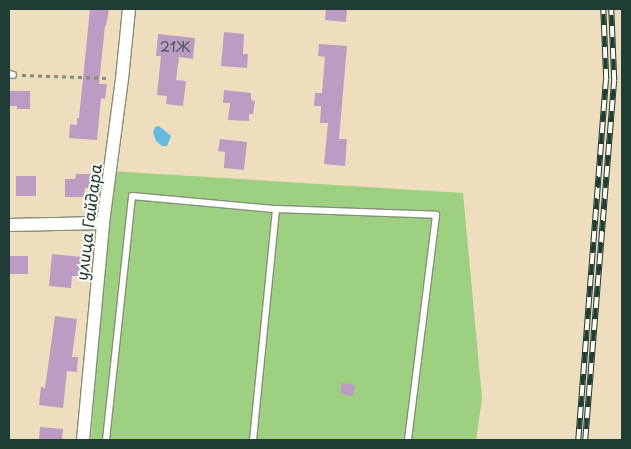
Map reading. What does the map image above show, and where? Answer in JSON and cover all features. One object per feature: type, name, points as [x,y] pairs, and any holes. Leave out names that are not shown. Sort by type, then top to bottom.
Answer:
[{"type":"street","name":"улица Гайдара","points":[[83,440],[103,223],[114,171],[128,9]]},
{"type":"street","points":[[9,225],[103,223]]},
{"type":"lane","points":[[106,440],[132,196],[276,209],[436,215],[408,440]]},
{"type":"lane","points":[[253,440],[276,209]]},
{"type":"path","points":[[11,75],[122,79]]},
{"type":"green space","points":[[110,171],[463,193],[482,398],[476,440],[91,440]]},
{"type":"water","points":[[159,126],[171,136],[167,146],[162,146],[156,141],[153,132],[155,127]]},
{"type":"building","points":[[90,9],[109,9],[105,25],[99,84],[107,84],[105,99],[101,98],[97,140],[69,138],[70,124],[77,125],[77,118],[79,118]]},
{"type":"building","points":[[326,9],[347,9],[346,22],[325,20]]},
{"type":"building","points":[[224,32],[244,34],[243,54],[248,54],[247,68],[221,66]]},
{"type":"building","points":[[158,34],[195,38],[193,59],[179,57],[176,80],[186,81],[183,106],[166,104],[167,96],[157,95],[161,56],[156,56]]},
{"type":"building","points":[[319,44],[347,46],[339,139],[347,139],[345,166],[324,164],[328,123],[320,123],[321,106],[314,106],[315,93],[322,93],[325,57],[318,56]]},
{"type":"building","points":[[224,90],[251,93],[251,100],[255,101],[253,114],[249,114],[249,121],[228,120],[230,103],[223,103]]},
{"type":"building","points":[[9,91],[30,91],[30,109],[17,109],[17,106],[10,106]]},
{"type":"building","points":[[220,139],[247,142],[244,170],[224,168],[225,152],[218,151]]},
{"type":"building","points":[[76,174],[91,174],[91,188],[85,188],[84,197],[65,197],[65,179],[75,179]]},
{"type":"building","points":[[16,176],[36,176],[36,196],[16,196]]},
{"type":"building","points":[[52,254],[81,257],[79,276],[72,276],[71,288],[49,286]]},
{"type":"building","points":[[9,256],[28,256],[28,274],[9,274]]},
{"type":"building","points":[[55,316],[77,319],[72,357],[78,357],[77,372],[67,371],[63,408],[39,405],[41,387],[45,388]]},
{"type":"building","points":[[342,383],[355,385],[353,396],[340,394]]},
{"type":"building","points":[[40,427],[63,429],[62,440],[39,440]]},
{"type":"railway","points":[[578,440],[606,80],[603,9]]},
{"type":"railway","points":[[585,440],[614,81],[611,9]]}]
